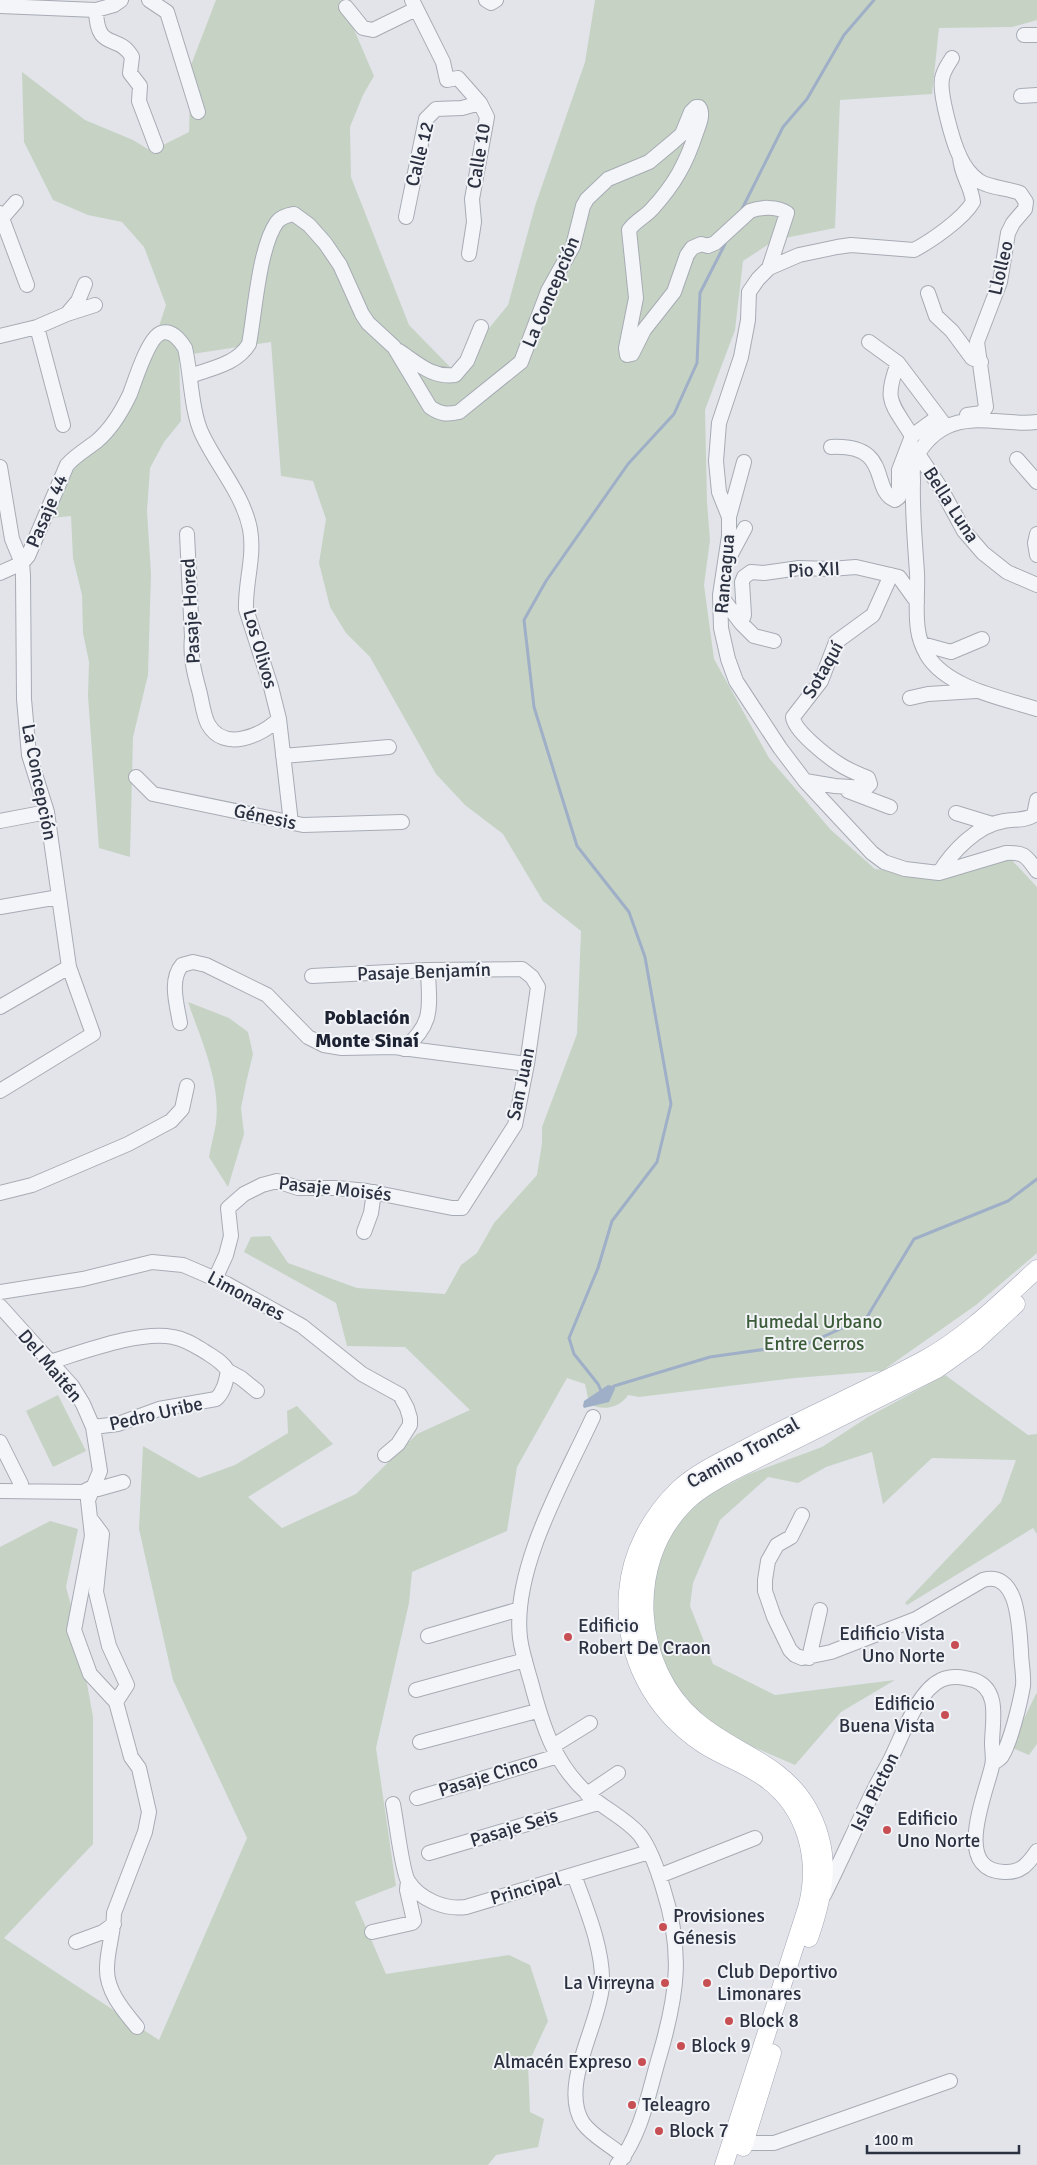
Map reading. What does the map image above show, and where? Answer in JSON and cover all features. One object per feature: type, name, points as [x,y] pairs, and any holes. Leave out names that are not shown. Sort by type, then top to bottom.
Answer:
[{"type":"main road","name":"Camino Troncal","points":[[738,2142],[809,1902],[812,1882],[812,1856],[800,1819],[781,1792],[764,1778],[710,1748],[686,1730],[665,1710],[648,1686],[636,1659],[627,1616],[628,1586],[636,1555],[658,1512],[680,1488],[693,1478],[763,1439],[926,1359],[970,1328],[1037,1269]]},
{"type":"main road","name":"Camino Troncal","points":[[738,2142],[822,1900],[825,1872],[824,1858],[813,1818],[794,1788],[768,1765],[729,1745],[694,1720],[675,1699],[664,1682],[650,1650],[645,1622],[646,1581],[654,1554],[674,1516],[683,1505],[704,1487],[937,1369],[975,1342],[1037,1285]]},
{"type":"main road","points":[[724,2165],[738,2142]]},
{"type":"main road","points":[[737,2165],[738,2142]]},
{"type":"street","points":[[0,6],[48,3],[96,10],[114,5],[121,0]]},
{"type":"street","points":[[149,0],[167,12],[198,112]]},
{"type":"street","points":[[486,0],[491,3],[496,0]]},
{"type":"street","points":[[346,7],[363,28],[372,30],[414,4]]},
{"type":"street","name":"Calle 10","points":[[414,4],[443,62],[447,80],[458,78],[480,102],[487,117],[472,199],[474,222],[469,254]]},
{"type":"street","points":[[96,10],[97,24],[102,36],[127,50],[132,57],[130,73],[140,86],[139,101],[156,146]]},
{"type":"street","points":[[952,58],[941,80],[942,93],[960,157]]},
{"type":"street","points":[[1021,96],[1037,95]]},
{"type":"street","name":"Calle 12","points":[[406,217],[426,119],[436,109],[462,108],[480,102]]},
{"type":"street","name":"La Concepción","points":[[190,376],[235,359],[243,353],[249,344],[264,251],[276,223],[282,218],[294,214],[309,225],[325,243],[340,265],[362,314],[368,323],[394,348],[430,407],[437,413],[448,415],[459,412],[521,362],[548,291],[573,246],[583,206],[587,199],[608,179],[649,162],[674,142],[682,134],[691,112],[696,107],[699,107],[701,110],[701,120],[688,156],[673,185],[650,212],[629,230],[636,298],[626,348],[627,355],[632,354],[644,330],[674,292],[687,255],[692,248],[701,244],[708,246],[715,243],[756,208],[783,210],[787,213],[769,268]]},
{"type":"street","name":"Llolleo","points":[[946,422],[957,416],[980,414],[985,409],[981,362],[977,342],[1000,282],[1008,233],[1013,223],[1025,209],[1026,202],[1020,193],[984,184],[978,180],[969,172],[960,157]]},
{"type":"street","name":"Rancagua","points":[[960,157],[961,170],[972,192],[973,202],[962,215],[923,245],[914,250],[868,246],[837,247],[799,255],[769,268],[749,292],[748,320],[741,357],[719,424],[716,461],[719,492],[729,517],[725,565],[720,586],[720,628],[736,681],[780,748],[805,781],[872,853],[884,862],[904,869],[939,873],[1006,853],[1017,852],[1026,856],[1037,871]]},
{"type":"street","points":[[16,202],[1,215],[27,285]]},
{"type":"street","points":[[67,314],[78,301],[85,284]]},
{"type":"street","points":[[928,293],[936,316],[952,331],[966,352],[981,362]]},
{"type":"street","points":[[0,336],[37,327],[67,314],[95,305]]},
{"type":"street","points":[[37,327],[63,425]]},
{"type":"street","points":[[394,348],[431,372],[446,376],[455,375],[468,361],[481,327]]},
{"type":"street","name":"Pasaje 44","points":[[0,573],[22,563],[28,556],[67,465],[112,426],[122,411],[152,342],[162,333],[169,333],[179,338],[185,348],[190,376]]},
{"type":"street","points":[[869,342],[898,363],[946,422]]},
{"type":"street","points":[[898,363],[890,383],[890,400],[912,436]]},
{"type":"street","name":"Los Olivos","points":[[190,376],[200,427],[204,437],[228,477],[248,520],[251,539],[251,567],[246,609],[271,687],[279,719],[291,823]]},
{"type":"street","points":[[946,422],[929,439],[913,464],[912,498],[918,629],[922,644],[927,654],[949,678],[979,691],[1037,709]]},
{"type":"street","points":[[832,447],[864,452],[878,468],[889,497],[895,500],[899,497],[899,470],[912,436],[946,422],[1037,422]]},
{"type":"street","name":"Bella Luna","points":[[918,454],[964,531],[983,553],[1007,572],[1037,585]]},
{"type":"street","points":[[1017,459],[1037,482]]},
{"type":"street","points":[[729,517],[744,462]]},
{"type":"street","name":"La Concepción","points":[[0,467],[12,539],[22,563],[25,624],[24,699],[29,755],[47,812],[69,967],[93,1034],[0,1091]]},
{"type":"street","points":[[725,565],[745,528]]},
{"type":"street","name":"Pasaje Hored","points":[[186,534],[192,637],[190,652],[209,725],[218,735],[228,739],[237,739],[259,734],[279,719]]},
{"type":"street","points":[[1037,534],[1035,543],[1037,555]]},
{"type":"street","name":"Pio XII","points":[[741,623],[744,615],[742,582],[744,577],[751,572],[764,574],[800,568],[830,569],[856,567],[899,577],[917,603]]},
{"type":"street","name":"Sotaquí","points":[[835,786],[866,788],[870,784],[870,780],[833,760],[796,727],[793,720],[821,681],[836,642],[874,616],[891,575]]},
{"type":"street","points":[[720,595],[741,623],[754,636],[774,642]]},
{"type":"street","points":[[922,644],[951,652],[982,639]]},
{"type":"street","points":[[910,698],[928,694],[979,691]]},
{"type":"street","points":[[283,756],[389,747]]},
{"type":"street","name":"Génesis","points":[[136,777],[153,794],[291,823],[303,825],[402,822]]},
{"type":"street","points":[[805,781],[835,786],[890,807]]},
{"type":"street","points":[[939,873],[950,856],[961,845],[992,824],[1002,821],[1029,819],[1034,816],[1037,800]]},
{"type":"street","points":[[0,821],[47,812]]},
{"type":"street","points":[[956,814],[992,824]]},
{"type":"street","points":[[0,907],[59,897]]},
{"type":"street","points":[[180,1023],[175,988],[176,978],[182,965],[193,962],[206,965],[267,995],[308,1037],[320,1044],[342,1048],[384,1046],[527,1064]]},
{"type":"street","points":[[0,1007],[69,967]]},
{"type":"street","name":"Pasaje Benjamín","points":[[312,976],[428,970],[522,969],[532,977]]},
{"type":"street","points":[[404,1049],[422,1031],[429,1015],[428,970]]},
{"type":"street","name":"San Juan","points":[[462,1208],[514,1125],[527,1064],[538,987],[532,977]]},
{"type":"street","points":[[0,1193],[32,1186],[128,1144],[171,1121],[178,1116],[182,1109],[187,1086]]},
{"type":"street","name":"Pasaje Moisés","points":[[215,1279],[226,1255],[230,1236],[228,1208],[244,1194],[262,1185],[277,1181],[298,1188],[338,1188],[374,1192],[452,1208],[462,1208]]},
{"type":"street","points":[[364,1232],[371,1213],[374,1192]]},
{"type":"street","name":"Limonares","points":[[0,1292],[83,1279],[152,1262],[183,1265],[215,1279],[302,1326],[362,1374],[400,1395],[407,1408],[410,1426],[398,1444],[385,1455]]},
{"type":"street","name":"Del Maitén","points":[[0,1306],[72,1386],[83,1404],[93,1427],[100,1471],[88,1500],[92,1536],[74,1630],[90,1674],[116,1702]]},
{"type":"street","points":[[50,1362],[136,1338],[163,1336],[181,1338],[219,1361],[257,1391]]},
{"type":"street","name":"Pedro Uribe","points":[[93,1427],[118,1424],[159,1409],[216,1399],[220,1396],[226,1382],[228,1370]]},
{"type":"street","points":[[574,1875],[591,1920],[601,1966],[602,1984],[599,2003],[576,2086],[576,2102],[580,2116],[588,2128],[621,2161],[634,2139],[662,2048],[675,1990],[676,1937],[671,1913],[659,1876],[641,1837],[630,1826],[593,1798],[569,1773],[556,1751],[537,1711],[520,1637],[521,1598],[537,1539],[593,1417]]},
{"type":"street","points":[[0,1442],[21,1484],[21,1491]]},
{"type":"street","points":[[0,1492],[83,1492],[93,1487],[98,1489],[123,1482]]},
{"type":"street","points":[[802,1515],[791,1537],[777,1545],[768,1561],[765,1591],[774,1617],[790,1650],[795,1655],[809,1658],[831,1652],[916,1619],[983,1580],[990,1578],[998,1579],[1010,1590],[1016,1604],[1023,1683],[1018,1711],[1001,1758],[993,1763]]},
{"type":"street","points":[[90,1518],[102,1534],[96,1592],[110,1646],[127,1685],[116,1702],[130,1756],[139,1768],[149,1812],[145,1832],[114,1913],[114,1924],[106,1970],[111,1990],[122,2009],[137,2027]]},
{"type":"street","points":[[428,1636],[520,1609]]},
{"type":"street","points":[[809,1658],[820,1610]]},
{"type":"street","points":[[416,1690],[524,1660]]},
{"type":"street","name":"Isla Picton","points":[[822,1900],[876,1785],[917,1707],[929,1689],[947,1677],[958,1676],[978,1682],[987,1690],[992,1700],[993,1763],[975,1829],[975,1841],[979,1858],[990,1869],[1010,1872],[1021,1870],[1037,1851]]},
{"type":"street","points":[[420,1742],[537,1711]]},
{"type":"street","name":"Pasaje Cinco","points":[[418,1798],[556,1751],[590,1723]]},
{"type":"street","name":"Pasaje Seis","points":[[429,1853],[593,1798],[618,1773]]},
{"type":"street","points":[[372,1932],[414,1921],[393,1804]]},
{"type":"street","points":[[659,1876],[755,1838]]},
{"type":"street","name":"Principal","points":[[408,1881],[430,1900],[442,1906],[457,1908],[649,1852]]},
{"type":"street","name":"Isla Picton","points":[[824,1858],[835,1858],[846,1852]]},
{"type":"street","points":[[76,1942],[103,1932],[114,1924]]},
{"type":"street","points":[[738,2142],[774,2143],[950,2081]]},
{"type":"green space","name":"Humedal Urbano Entre Cerros","points":[[216,0],[340,0],[343,4],[374,76],[363,95],[350,127],[351,177],[409,325],[454,371],[508,305],[535,206],[585,62],[595,0],[1037,0],[1037,20],[1012,27],[939,28],[932,94],[840,100],[835,228],[775,240],[743,261],[735,330],[705,410],[707,502],[710,540],[704,585],[714,659],[769,758],[831,830],[875,869],[936,876],[1009,857],[1037,887],[1037,1253],[976,1305],[882,1371],[795,1378],[639,1397],[628,1395],[615,1406],[605,1408],[589,1403],[585,1384],[567,1378],[517,1467],[507,1531],[412,1572],[409,1603],[376,1748],[396,1886],[355,1902],[386,1974],[509,1955],[530,1965],[548,2021],[528,2064],[530,2112],[544,2119],[538,2147],[496,2155],[488,2165],[0,2165],[0,1547],[50,1521],[78,1529],[66,1587],[77,1628],[93,1717],[93,1844],[4,1938],[159,2040],[247,1838],[173,1680],[139,1529],[143,1446],[199,1478],[235,1465],[288,1433],[287,1411],[297,1406],[333,1444],[248,1497],[282,1528],[356,1494],[417,1434],[470,1410],[405,1347],[347,1346],[336,1303],[244,1252],[251,1237],[270,1236],[288,1263],[357,1288],[445,1294],[461,1265],[477,1253],[494,1223],[537,1175],[542,1143],[542,1127],[577,1034],[581,931],[543,901],[503,834],[465,805],[436,774],[370,657],[346,633],[330,607],[319,563],[326,519],[313,481],[281,476],[271,342],[179,356],[181,421],[164,442],[150,468],[147,511],[151,574],[148,675],[133,737],[130,857],[99,848],[88,696],[89,662],[83,633],[82,595],[73,558],[71,516],[52,518],[70,474],[138,390],[166,305],[144,247],[122,222],[88,215],[53,200],[24,142],[22,72],[85,120],[133,140],[151,151],[189,132],[191,65]]},
{"type":"green space","points":[[188,1002],[229,1018],[248,1032],[253,1054],[241,1108],[244,1134],[228,1187],[209,1157],[216,1123],[216,1092],[209,1061]]},
{"type":"green space","points":[[945,1375],[1028,1435],[1037,1434],[1037,1534],[1033,1528],[907,1605],[905,1603],[1001,1502],[1016,1460],[932,1458],[883,1504],[872,1452],[826,1467],[798,1483],[768,1477],[720,1520],[693,1583],[690,1606],[713,1664],[775,1695],[895,1680],[841,1712],[795,1765],[719,1732],[690,1705],[669,1676],[657,1646],[652,1620],[655,1576],[663,1550],[680,1521],[701,1501],[716,1491],[749,1474],[822,1447],[868,1417]]},
{"type":"green space","points":[[58,1395],[86,1451],[53,1467],[26,1411]]},
{"type":"green space","points":[[1036,1694],[1037,1744],[1029,1755],[1010,1747]]},
{"type":"water","points":[[608,1385],[614,1386],[615,1389],[609,1402],[584,1408],[584,1401]]},
{"type":"waterway","points":[[742,209],[783,127],[807,99],[844,35],[874,0]]},
{"type":"waterway","points":[[602,1393],[598,1384],[574,1354],[569,1338],[598,1268],[612,1221],[657,1162],[671,1104],[645,957],[629,912],[577,846],[534,707],[524,620],[546,581],[628,464],[674,414],[697,363],[700,293],[725,244]]},
{"type":"waterway","points":[[614,1386],[710,1357],[809,1343],[867,1317],[914,1239],[1008,1201],[1037,1179]]},
{"type":"place","name":"Edificio Robert De Craon","points":[[568,1637]]},
{"type":"place","name":"Edificio Vista Uno Norte","points":[[955,1645]]},
{"type":"place","name":"Edificio Buena Vista","points":[[945,1715]]},
{"type":"place","name":"Edificio Uno Norte","points":[[887,1830]]},
{"type":"place","name":"Provisiones Génesis","points":[[663,1927]]},
{"type":"place","name":"La Virreyna","points":[[665,1983]]},
{"type":"place","name":"Club Deportivo Limonares","points":[[707,1983]]},
{"type":"place","name":"Block 8","points":[[729,2021]]},
{"type":"place","name":"Block 9","points":[[681,2046]]},
{"type":"place","name":"Almacén Expreso","points":[[642,2062]]},
{"type":"place","name":"Teleagro","points":[[632,2105]]},
{"type":"place","name":"Block 7","points":[[659,2131]]},
{"type":"district","name":"Población Monte Sinaí","points":[[367,1028]]}]
